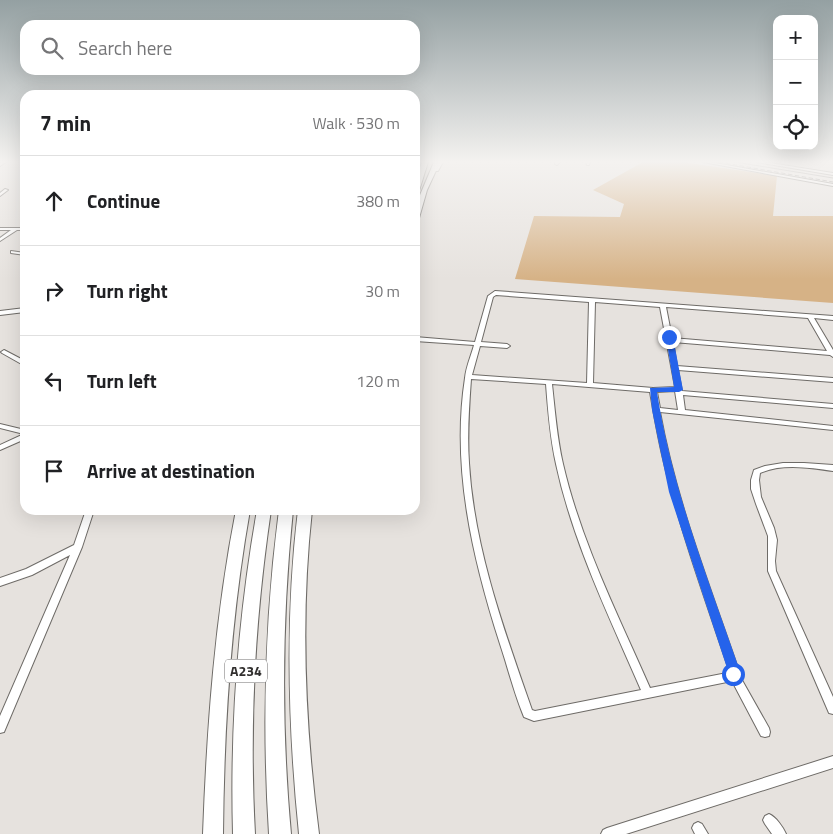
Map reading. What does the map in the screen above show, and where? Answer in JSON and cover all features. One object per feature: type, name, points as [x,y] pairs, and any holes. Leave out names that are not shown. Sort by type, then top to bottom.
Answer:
[{"type":"highway","points":[[213,834],[216,724],[223,639],[232,566],[242,515]]},
{"type":"highway","name":"A234","points":[[244,834],[243,719],[254,564],[263,515]]},
{"type":"highway","name":"A234","points":[[280,834],[274,714],[275,643],[279,563],[285,515]]},
{"type":"highway","points":[[305,515],[300,561],[298,660],[299,710],[309,834]]},
{"type":"street","points":[[0,229],[20,229]]},
{"type":"street","points":[[0,240],[16,229]]},
{"type":"street","points":[[13,252],[20,253]]},
{"type":"street","points":[[733,674],[730,677],[534,716],[528,713],[495,618],[475,542],[465,462],[464,407],[468,378],[477,345],[491,296],[495,293],[833,318]]},
{"type":"street","points":[[590,385],[592,300]]},
{"type":"street","points":[[663,306],[679,391],[681,412]]},
{"type":"street","points":[[0,313],[20,311]]},
{"type":"street","points":[[810,317],[832,354]]},
{"type":"street","points":[[420,339],[507,346]]},
{"type":"street","points":[[670,340],[832,354]]},
{"type":"street","points":[[4,352],[20,361]]},
{"type":"street","points":[[675,368],[833,380]]},
{"type":"street","points":[[468,378],[679,391],[833,406]]},
{"type":"street","points":[[549,382],[550,408],[555,442],[568,499],[594,572],[647,693]]},
{"type":"street","points":[[653,390],[674,492],[734,671],[733,674],[765,732]]},
{"type":"street","points":[[656,410],[833,428]]},
{"type":"street","points":[[0,426],[20,431]]},
{"type":"street","points":[[0,448],[20,438]]},
{"type":"street","points":[[833,468],[803,466],[764,468],[757,472],[753,482],[754,492],[773,538],[770,560],[772,571],[833,709]]},
{"type":"street","points":[[0,728],[78,547],[88,515]]},
{"type":"street","points":[[0,582],[29,572],[78,547]]},
{"type":"street","points":[[607,834],[833,762]]},
{"type":"street","points":[[769,820],[780,834]]},
{"type":"shaded area","points":[[617,201],[775,201],[773,216],[833,216],[833,303],[515,279],[534,216],[620,217],[624,204]]},
{"type":"route","points":[[669,337],[679,390],[653,390],[656,410],[674,492],[734,671],[733,674]]}]
